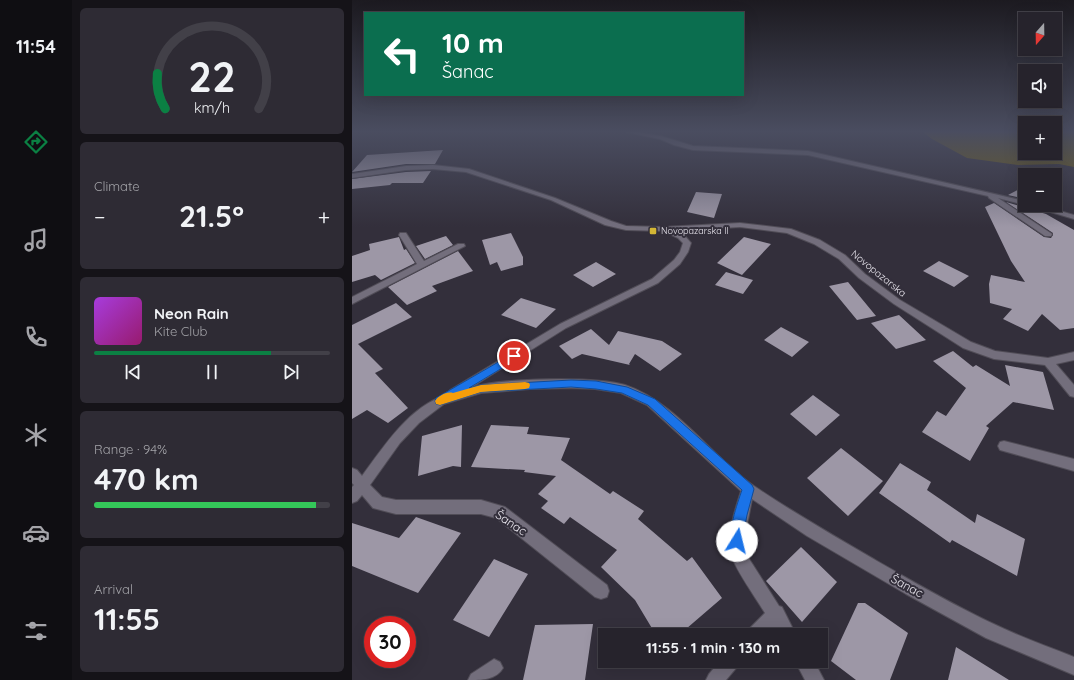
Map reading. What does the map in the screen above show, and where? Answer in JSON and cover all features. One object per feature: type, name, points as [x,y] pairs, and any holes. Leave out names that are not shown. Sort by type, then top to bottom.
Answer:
[{"type":"street","points":[[855,164],[1018,201]]},
{"type":"street","name":"Novopazarska","points":[[352,176],[406,168],[433,167],[467,170],[566,203],[608,223],[626,228],[663,229],[740,225],[788,231],[806,236],[842,257],[862,276],[897,302],[967,345],[994,355],[1048,362],[1074,356]]},
{"type":"street","points":[[983,193],[1048,234]]},
{"type":"street","points":[[1056,212],[1074,217]]},
{"type":"street","name":"Novopazarska","points":[[655,281],[677,262],[684,252],[687,243],[681,236],[663,229]]},
{"type":"street","points":[[403,235],[422,265]]},
{"type":"street","points":[[352,301],[461,246]]},
{"type":"street","name":"Šanac","points":[[352,497],[362,486],[396,439],[415,420],[440,401],[564,326],[655,281]]},
{"type":"street","points":[[1048,362],[1074,393]]},
{"type":"street","name":"Šanac","points":[[440,401],[481,389],[530,385],[596,385],[623,389],[651,402],[748,489],[812,531],[911,589],[992,632],[1074,666]]},
{"type":"street","points":[[1004,446],[1074,465]]},
{"type":"street","name":"Šanac","points":[[352,474],[378,503],[396,508],[481,507],[500,512],[601,591]]},
{"type":"street","points":[[748,489],[741,515],[737,541],[739,556],[784,628]]},
{"type":"street","points":[[762,628],[776,613]]},
{"type":"street","points":[[477,680],[494,668]]},
{"type":"street","points":[[715,680],[725,668]]},
{"type":"street","points":[[808,668],[815,680]]},
{"type":"shaded area","points":[[1009,164],[1074,164],[1074,167],[1059,164],[1018,165]]},
{"type":"building","points":[[359,164],[435,164],[406,164],[352,172]]},
{"type":"building","points":[[431,171],[423,183],[392,183],[390,185],[352,189],[352,179],[406,172]]},
{"type":"building","points":[[1018,190],[1018,197],[1008,195]]},
{"type":"building","points":[[696,192],[722,194],[714,218],[687,212]]},
{"type":"building","points":[[1006,202],[1018,206],[1018,210]]},
{"type":"building","points":[[994,203],[1044,237],[1051,238],[1053,233],[1021,212],[1039,212],[1046,214],[1074,230],[1074,328],[1060,330],[1042,314],[1028,331],[1003,319],[1012,309],[990,303],[989,284],[991,275],[1025,282],[1011,261],[985,207]]},
{"type":"building","points":[[511,233],[523,257],[523,265],[501,271],[497,262],[490,265],[482,240]]},
{"type":"building","points":[[446,236],[453,245],[425,259],[416,246]]},
{"type":"building","points":[[399,237],[404,250],[406,249],[415,263],[381,280],[375,275],[352,282],[352,256],[370,250],[369,244]]},
{"type":"building","points":[[744,237],[771,244],[742,275],[717,263]]},
{"type":"building","points":[[458,251],[473,271],[432,286],[437,291],[407,305],[388,287]]},
{"type":"building","points":[[939,261],[969,276],[954,287],[923,271]]},
{"type":"building","points":[[596,262],[616,274],[593,287],[573,275]]},
{"type":"building","points":[[726,272],[753,280],[743,294],[715,285]]},
{"type":"building","points":[[848,282],[876,316],[857,320],[829,286]]},
{"type":"building","points":[[521,298],[556,309],[536,328],[501,315]]},
{"type":"building","points":[[396,303],[412,317],[358,344],[383,369],[375,373],[408,408],[388,423],[367,410],[352,419],[352,325]]},
{"type":"building","points":[[899,315],[926,340],[896,349],[871,323]]},
{"type":"building","points":[[781,327],[809,342],[792,357],[764,340]]},
{"type":"building","points":[[591,329],[609,345],[618,331],[662,341],[682,354],[660,371],[635,354],[629,364],[630,365],[582,354],[572,359],[559,346]]},
{"type":"building","points":[[953,351],[973,367],[976,365],[1010,386],[1005,365],[1043,372],[1054,410],[1013,402],[986,426],[989,428],[970,461],[922,432],[937,411],[946,416],[966,388],[933,361]]},
{"type":"building","points":[[813,395],[840,415],[816,436],[790,414]]},
{"type":"building","points":[[462,425],[461,467],[453,466],[418,476],[422,436]]},
{"type":"building","points":[[491,425],[529,427],[527,434],[570,438],[561,460],[610,494],[613,491],[644,511],[638,519],[687,561],[692,557],[722,598],[687,628],[652,628],[635,600],[601,567],[617,550],[570,517],[564,524],[541,508],[548,501],[538,494],[556,476],[524,472],[525,470],[471,467]]},
{"type":"building","points":[[841,448],[883,481],[848,516],[807,478]]},
{"type":"building","points":[[900,463],[931,482],[927,490],[975,523],[977,514],[1025,539],[1017,576],[952,540],[950,543],[879,493]]},
{"type":"building","points":[[416,517],[461,533],[418,593],[352,566],[352,523],[399,538]]},
{"type":"building","points":[[801,547],[837,582],[802,622],[766,581]]},
{"type":"building","points":[[494,559],[528,574],[489,637],[453,620]]},
{"type":"building","points":[[858,603],[865,603],[908,633],[890,680],[856,680],[831,661]]},
{"type":"building","points":[[593,624],[585,680],[523,680],[535,625]]},
{"type":"building","points":[[956,647],[1009,680],[948,680]]},
{"type":"slow traffic","points":[[449,396],[440,401],[481,389],[525,385]]},
{"type":"place","name":"Novopazarska II","points":[[653,231]]},
{"type":"route","points":[[514,356],[440,401],[481,389],[530,385],[571,384],[596,385],[623,389],[651,402],[748,489],[741,515],[737,541]]}]
